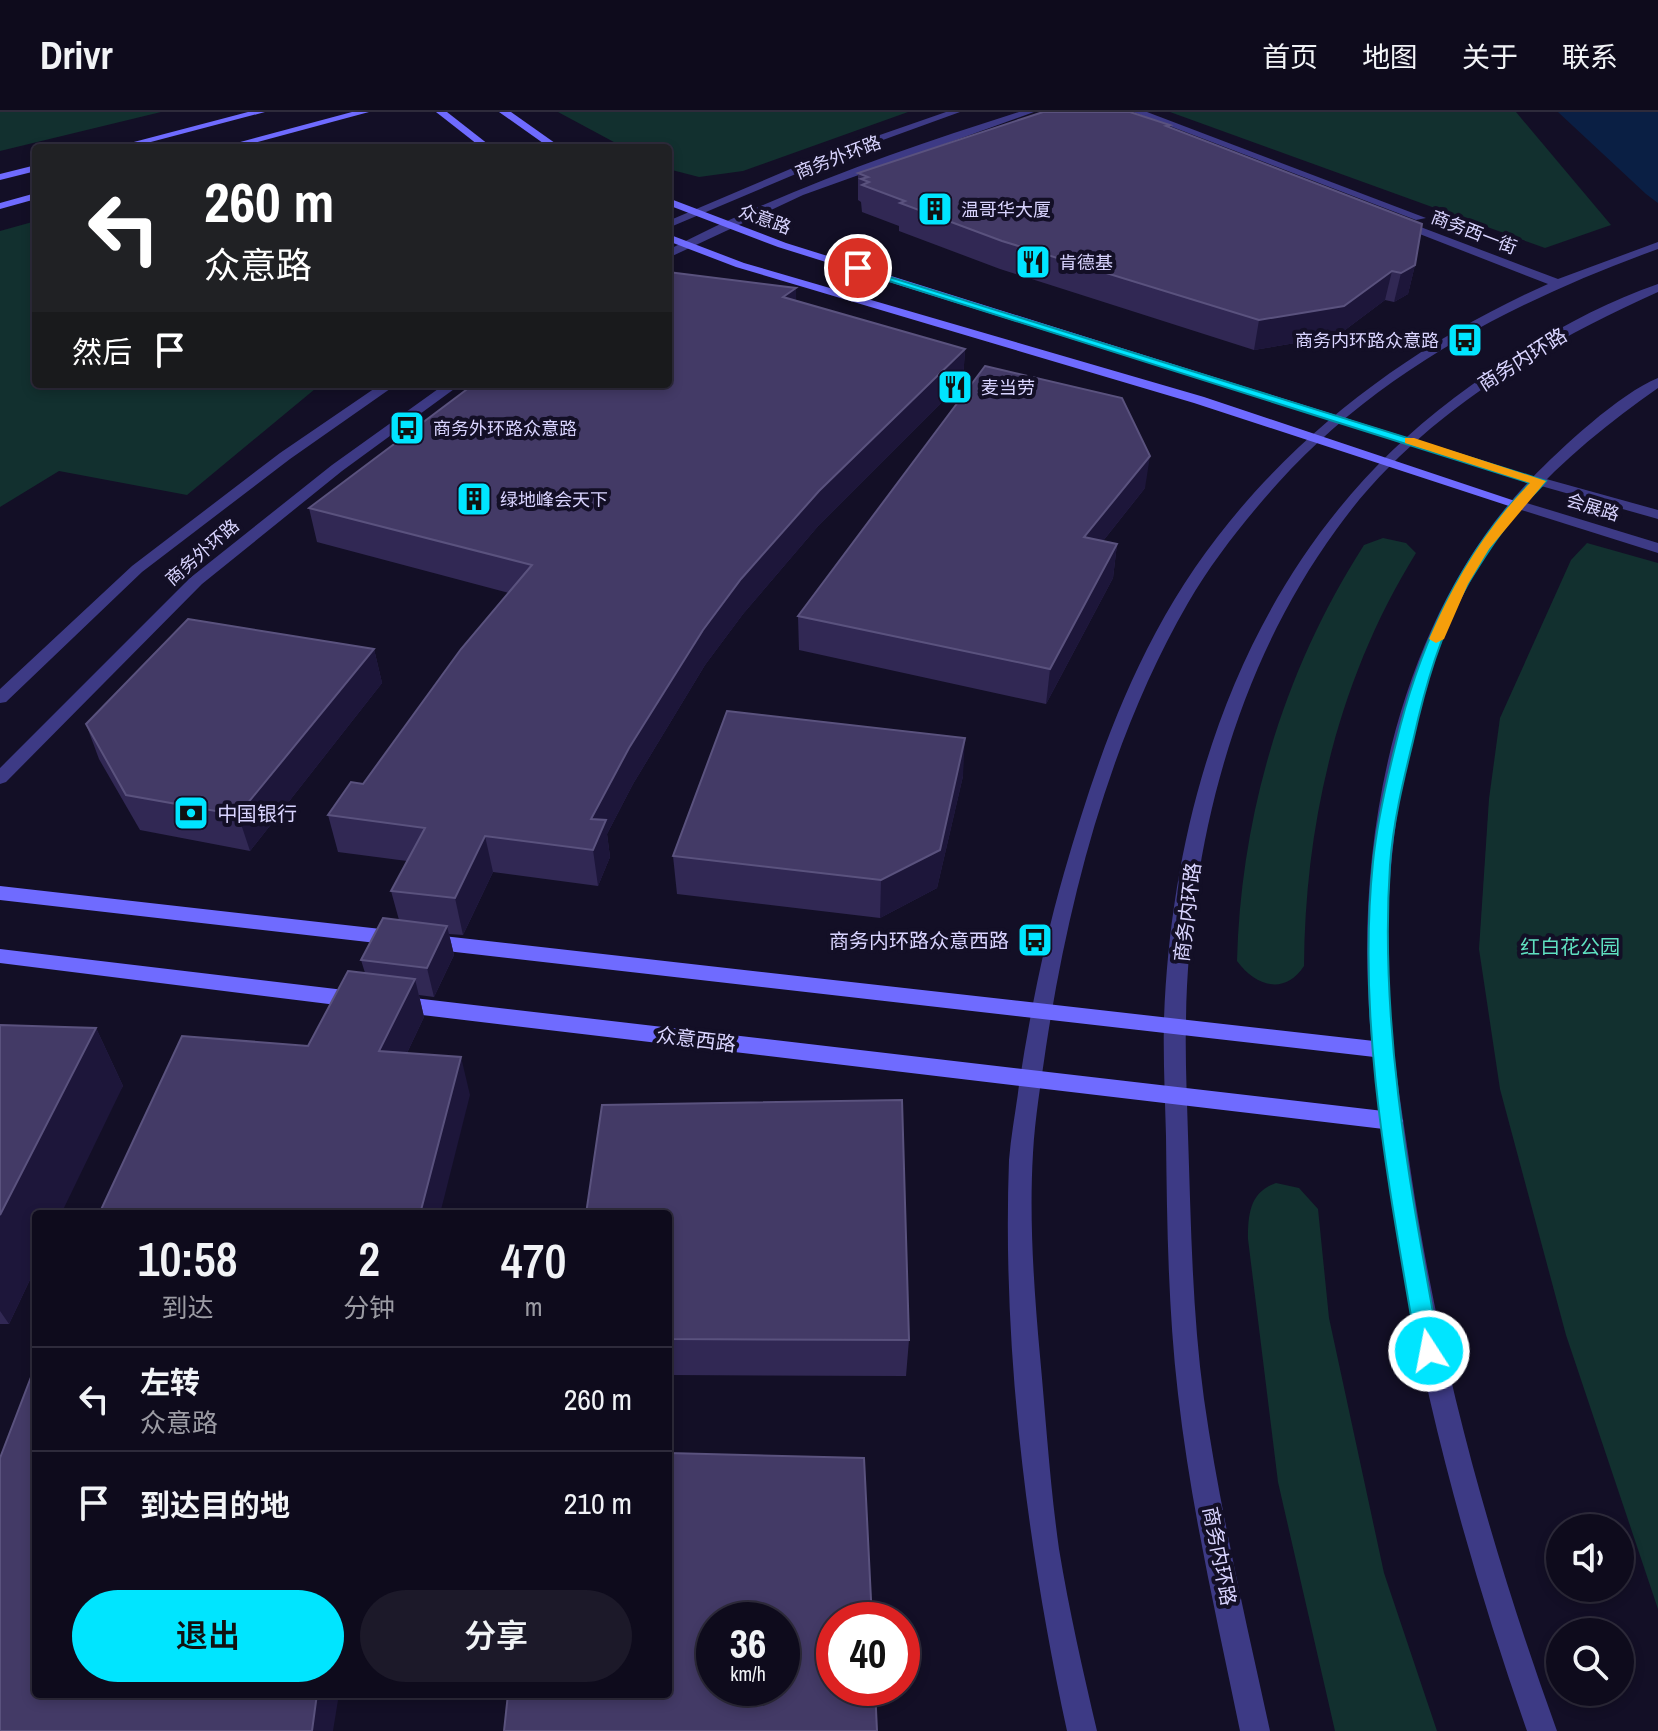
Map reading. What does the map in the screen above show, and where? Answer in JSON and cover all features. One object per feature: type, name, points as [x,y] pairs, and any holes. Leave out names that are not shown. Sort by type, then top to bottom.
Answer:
[{"type":"main road","points":[[132,144],[260,112]]},
{"type":"main road","points":[[239,144],[364,112]]},
{"type":"main road","points":[[441,112],[483,144]]},
{"type":"main road","points":[[504,112],[551,144]]},
{"type":"main road","points":[[0,177],[32,169]]},
{"type":"main road","points":[[0,206],[32,197]]},
{"type":"main road","name":"众意路","points":[[672,203],[782,245],[1539,481]]},
{"type":"main road","points":[[672,239],[740,265],[1199,400],[1517,504]]},
{"type":"main road","points":[[0,893],[1383,1050]]},
{"type":"main road","name":"众意西路","points":[[0,956],[1392,1121]]},
{"type":"street","name":"商务外环路","points":[[672,223],[832,155],[955,112]]},
{"type":"street","name":"商务外环路","points":[[672,253],[727,225],[861,167],[1029,112]]},
{"type":"street","name":"商务西一街","points":[[1138,112],[1565,280]]},
{"type":"street","name":"商务西一街","points":[[1125,118],[1565,280]]},
{"type":"street","points":[[1082,1731],[1047,1562],[1021,1301],[1021,1153],[1039,1011],[1064,905],[1108,758],[1160,640],[1184,596],[1234,523],[1266,485],[1314,438],[1401,369],[1483,318],[1565,280],[1658,245]]},
{"type":"street","name":"商务内环路","points":[[1255,1731],[1191,1399],[1182,1303],[1176,1027],[1184,922],[1198,832],[1210,780],[1239,698],[1273,618],[1317,545],[1345,508],[1388,462],[1470,392],[1547,341],[1658,288]]},
{"type":"street","points":[[1542,1731],[1488,1566],[1441,1407],[1423,1322],[1383,1050],[1378,952],[1381,865],[1387,816],[1405,736],[1429,655],[1461,584],[1483,548],[1539,481],[1591,432],[1658,382]]},
{"type":"street","name":"商务外环路","points":[[0,698],[137,569],[285,456],[384,388]]},
{"type":"street","name":"商务外环路","points":[[0,778],[196,581],[337,468],[448,388]]},
{"type":"street","name":"会展路","points":[[1539,481],[1658,515]]},
{"type":"street","name":"会展路","points":[[1517,504],[1658,548]]},
{"type":"green space","points":[[0,112],[161,112],[0,151]]},
{"type":"green space","points":[[558,112],[908,112],[743,171],[699,177],[672,170],[672,144],[618,144]]},
{"type":"green space","points":[[1170,112],[1516,112],[1611,225],[1545,248]]},
{"type":"green space","points":[[32,222],[32,388],[316,388],[187,495],[59,471],[0,507],[0,231]]},
{"type":"green space","points":[[1383,538],[1406,543],[1416,553],[1366,649],[1332,752],[1311,858],[1304,966],[1288,981],[1279,984],[1262,982],[1237,961],[1247,851],[1272,744],[1311,642],[1336,593],[1364,545]]},
{"type":"green space","name":"红白花公园","points":[[1587,543],[1658,563],[1658,1609],[1634,1538],[1634,1514],[1626,1514],[1566,1335],[1500,1089],[1479,949],[1489,799],[1500,718],[1571,560]]},
{"type":"green space","points":[[1276,1183],[1299,1188],[1318,1209],[1329,1318],[1384,1573],[1437,1731],[1335,1731],[1278,1482],[1248,1239],[1252,1205],[1261,1192]]},
{"type":"water","points":[[1558,112],[1658,112],[1658,203],[1646,194]]},
{"type":"building","points":[[1043,112],[1130,112],[1422,224],[1415,265],[1401,273],[1392,271],[1344,306],[1259,320],[1002,241],[900,203],[905,201],[862,185],[869,182],[861,179],[868,177],[858,173]]},
{"type":"building","points":[[672,272],[796,288],[783,297],[965,349],[819,491],[741,579],[703,630],[629,748],[591,819],[606,820],[593,850],[485,836],[455,898],[391,891],[425,828],[328,815],[351,782],[363,784],[461,649],[532,565],[309,508],[469,388],[672,388]]},
{"type":"building","points":[[985,366],[1122,398],[1150,456],[1084,537],[1117,544],[1050,669],[798,616]]},
{"type":"building","points":[[188,619],[374,649],[238,815],[126,795],[86,724]]},
{"type":"building","points":[[727,711],[965,738],[940,850],[881,880],[673,856]]},
{"type":"building","points":[[383,918],[447,926],[427,968],[361,960]]},
{"type":"building","points":[[348,971],[415,979],[379,1051],[461,1057],[421,1210],[101,1210],[182,1036],[308,1046]]},
{"type":"building","points":[[0,1025],[96,1028],[0,1215]]},
{"type":"building","points":[[902,1100],[909,1340],[672,1339],[672,1210],[587,1210],[602,1105]]},
{"type":"building","points":[[32,1374],[32,1698],[316,1698],[312,1731],[0,1731],[0,1458]]},
{"type":"building","points":[[672,1453],[864,1458],[871,1602],[816,1602],[816,1706],[876,1706],[877,1731],[504,1731],[508,1698],[672,1698]]},
{"type":"slow traffic","points":[[1410,441],[1539,481],[1512,509],[1483,548],[1461,584],[1436,639]]},
{"type":"place","name":"温哥华大厦","points":[[935,209]]},
{"type":"place","name":"肯德基","points":[[1033,262]]},
{"type":"place","name":"商务内环路众意路","points":[[1465,340]]},
{"type":"place","name":"麦当劳","points":[[955,387]]},
{"type":"place","name":"商务外环路众意路","points":[[407,428]]},
{"type":"place","name":"绿地峰会天下","points":[[474,499]]},
{"type":"place","name":"中国银行","points":[[191,813]]},
{"type":"place","name":"商务内环路众意西路","points":[[1035,940]]},
{"type":"route","points":[[858,268],[1539,481],[1512,509],[1461,584],[1429,655],[1414,698],[1387,816],[1381,865],[1378,952],[1382,1042],[1404,1208],[1429,1351]]}]
